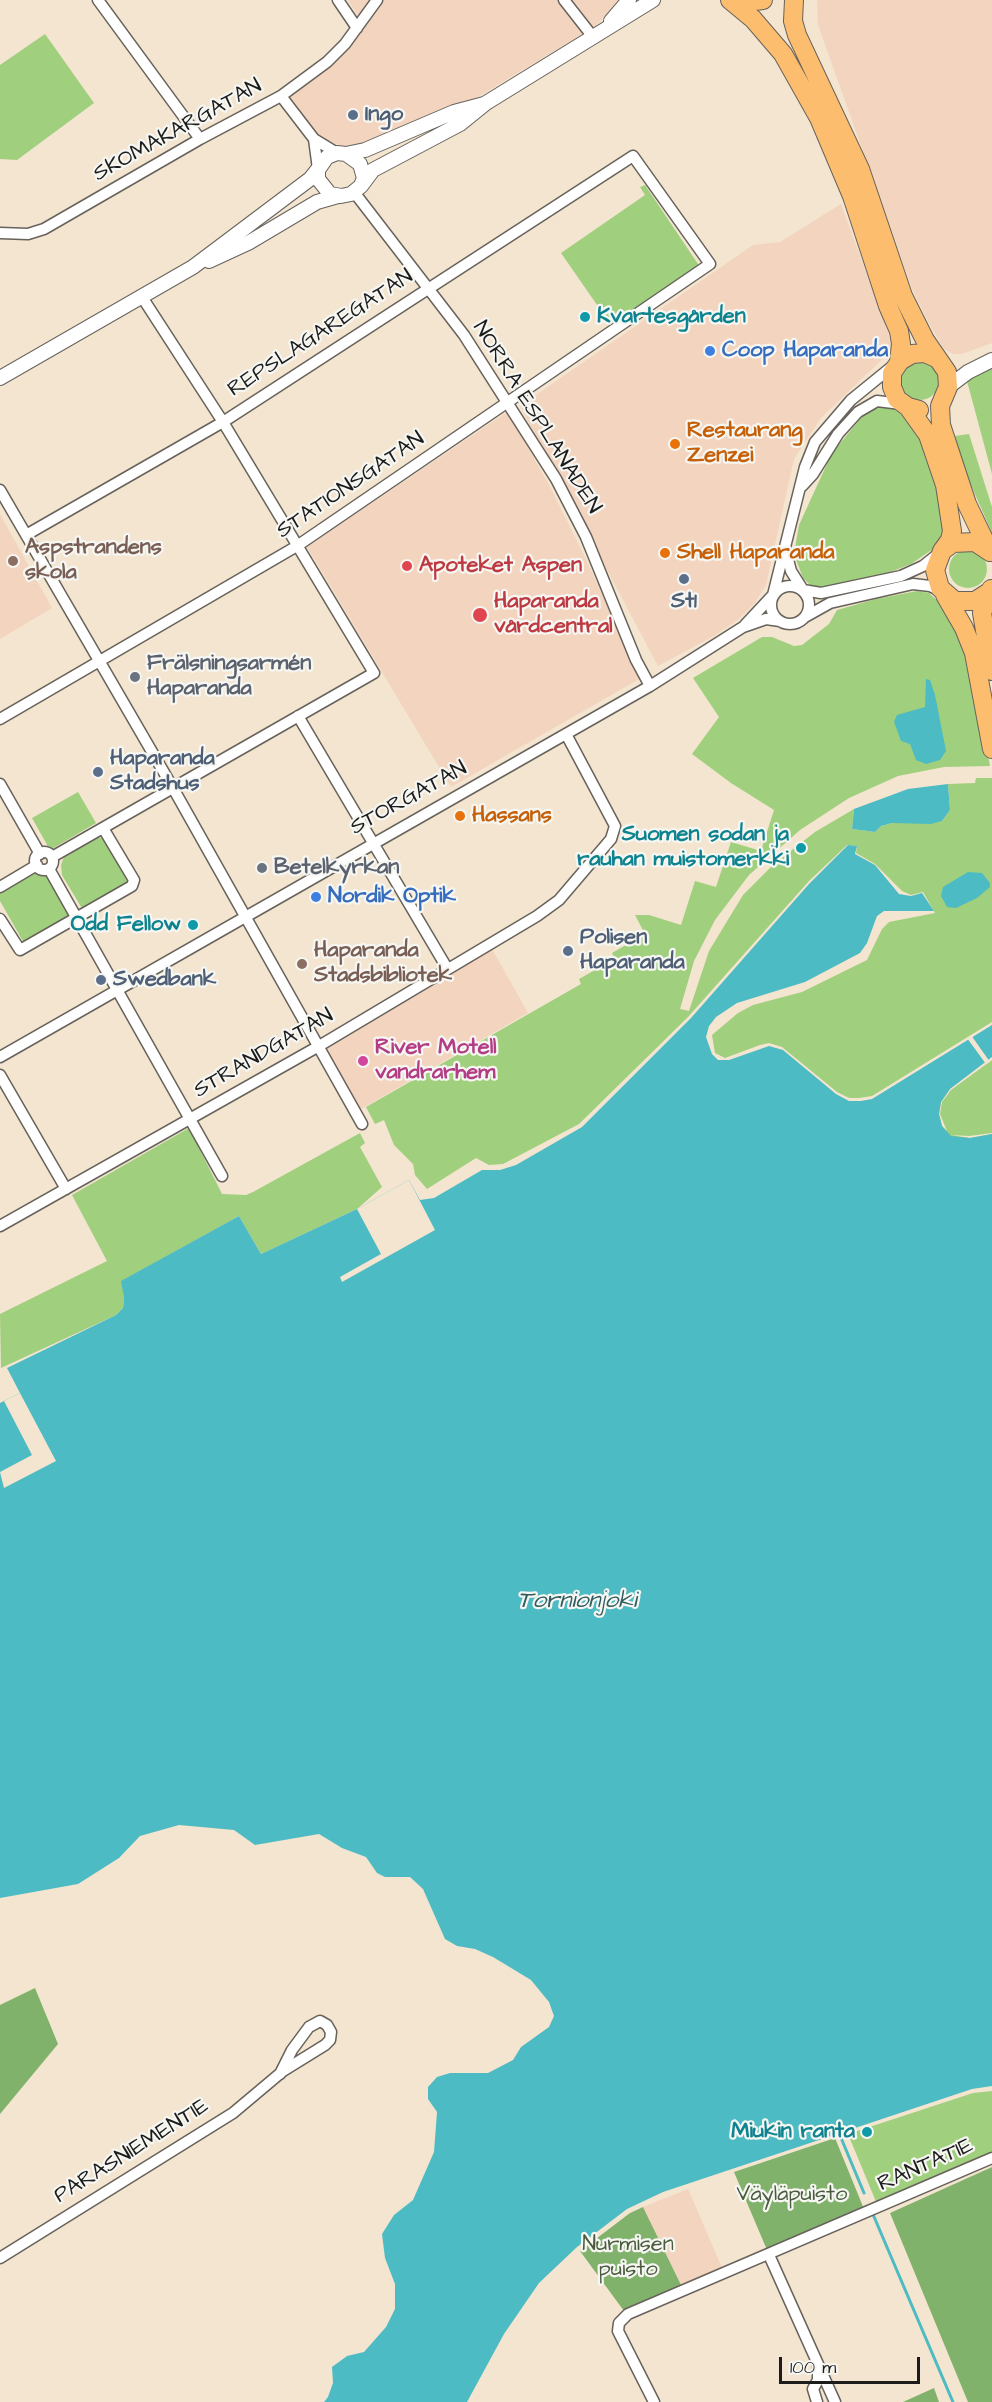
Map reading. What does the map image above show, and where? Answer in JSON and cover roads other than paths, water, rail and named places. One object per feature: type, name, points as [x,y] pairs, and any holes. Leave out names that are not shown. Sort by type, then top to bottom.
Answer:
[{"type":"highway","points":[[730,0],[747,2],[763,0]]},
{"type":"highway","points":[[730,0],[753,19],[778,47],[819,118],[852,196],[902,344],[891,383],[895,395],[928,435],[945,485],[952,531],[950,540],[942,551],[935,574],[964,628],[974,653],[992,749]]},
{"type":"highway","points":[[794,0],[793,21],[797,35],[860,169],[903,296],[948,376],[939,415],[943,434],[970,512],[991,553]]},
{"type":"highway","points":[[898,362],[915,353],[925,353],[940,361]]},
{"type":"highway","points":[[905,406],[926,409],[945,393]]},
{"type":"highway","points":[[942,551],[953,543],[967,540],[981,544],[991,553]]},
{"type":"highway","points":[[945,595],[955,601],[968,602],[991,589]]},
{"type":"highway","points":[[991,589],[982,613],[992,671]]},
{"type":"street","points":[[98,0],[200,139]]},
{"type":"street","points":[[338,0],[357,28]]},
{"type":"street","name":"SKOMAKARGATAN","points":[[0,233],[28,234],[44,229],[200,139],[281,96],[327,62],[357,28],[376,0]]},
{"type":"street","points":[[564,0],[593,37]]},
{"type":"street","points":[[193,267],[248,243],[317,202],[358,188],[373,170],[460,124],[486,103],[534,76],[593,37],[629,0]]},
{"type":"street","points":[[605,27],[653,0]]},
{"type":"street","points":[[281,96],[314,139],[360,164],[364,178],[358,188]]},
{"type":"street","points":[[0,378],[193,267],[310,179],[327,157],[365,150],[454,112],[486,103]]},
{"type":"street","points":[[314,139],[318,179],[330,194],[338,196]]},
{"type":"street","name":"STATIONSGATAN","points":[[0,719],[297,546],[510,404],[710,264],[633,156]]},
{"type":"street","name":"REPSLAGAREGATAN","points":[[26,535],[223,422],[427,287],[633,156]]},
{"type":"street","name":"NORRA ESPLANADEN","points":[[358,188],[427,287],[464,335],[510,404],[574,512],[636,660],[650,686]]},
{"type":"street","points":[[52,857],[374,673],[223,422],[142,297]]},
{"type":"street","points":[[940,361],[986,363]]},
{"type":"street","name":"STORGATAN","points":[[780,621],[771,610],[773,595],[807,459],[826,426],[850,400],[898,362]]},
{"type":"street","points":[[945,393],[986,363]]},
{"type":"street","name":"STORGATAN","points":[[801,486],[813,474],[838,434],[858,412],[877,402],[905,406]]},
{"type":"street","points":[[0,490],[173,788],[362,1124]]},
{"type":"street","name":"STORGATAN","points":[[743,627],[766,620],[791,624],[805,617],[809,603],[791,571],[785,549]]},
{"type":"street","points":[[773,595],[785,586],[792,585],[803,590],[828,592],[901,576],[923,566],[942,551]]},
{"type":"street","points":[[805,617],[830,603],[913,585],[930,586],[945,595]]},
{"type":"street","name":"STORGATAN","points":[[0,1057],[373,842],[650,686],[743,627],[773,595]]},
{"type":"street","points":[[298,716],[447,968]]},
{"type":"street","name":"STRANDGATAN","points":[[0,1226],[319,1046],[537,916],[559,900],[614,835],[615,826],[566,734]]},
{"type":"street","points":[[0,784],[40,854]]},
{"type":"street","points":[[0,919],[20,950],[132,886],[134,880],[103,828]]},
{"type":"street","points":[[46,852],[52,857],[53,862],[49,869],[43,870],[37,865],[36,860],[40,854],[46,852]]},
{"type":"street","points":[[0,887],[37,865]]},
{"type":"street","points":[[49,869],[119,989],[222,1176]]},
{"type":"street","points":[[0,1075],[66,1189]]},
{"type":"street","name":"PARASNIEMENTIE","points":[[0,2258],[233,2113],[280,2074],[325,2045],[330,2040],[331,2032],[327,2025],[320,2021],[309,2027],[292,2050],[280,2074]]},
{"type":"street","name":"RANTATIE","points":[[654,2402],[618,2331],[619,2323],[628,2314],[873,2211],[992,2158]]},
{"type":"street","points":[[769,2255],[835,2402]]},
{"type":"street","points":[[816,2359],[818,2380],[813,2389],[817,2402]]},
{"type":"water","points":[[926,679],[930,680],[935,695],[946,751],[940,760],[926,764],[916,760],[910,744],[901,741],[894,722],[897,715],[925,707]]},
{"type":"water","points":[[948,784],[950,810],[942,821],[931,824],[892,823],[881,826],[875,832],[852,829],[854,809],[908,789]]},
{"type":"water","name":"Tornionjoki","points":[[848,845],[857,846],[855,854],[875,865],[899,894],[911,896],[922,893],[934,911],[884,911],[877,916],[867,943],[860,953],[805,982],[737,1003],[716,1017],[709,1026],[706,1037],[712,1054],[718,1060],[729,1060],[769,1046],[783,1050],[836,1094],[849,1101],[861,1101],[872,1099],[992,1025],[992,1057],[950,1089],[941,1102],[939,1114],[942,1126],[951,1136],[970,1138],[992,1134],[992,2086],[972,2089],[663,2192],[627,2209],[577,2247],[539,2283],[504,2334],[467,2402],[324,2402],[333,2383],[332,2367],[347,2356],[364,2352],[386,2327],[395,2309],[395,2284],[385,2258],[382,2234],[394,2215],[413,2200],[434,2152],[437,2112],[428,2099],[428,2087],[437,2077],[450,2073],[488,2073],[513,2060],[521,2047],[549,2027],[554,2016],[549,2002],[531,1980],[493,1957],[475,1949],[457,1946],[445,1939],[423,1889],[410,1877],[385,1877],[377,1873],[366,1857],[342,1848],[319,1834],[255,1845],[234,1830],[179,1825],[140,1836],[119,1858],[78,1884],[0,1898],[0,1403],[20,1393],[7,1368],[116,1315],[123,1308],[121,1281],[239,1216],[261,1254],[357,1209],[409,1180],[420,1200],[434,1198],[482,1170],[500,1170],[516,1165],[582,1127],[691,1018],[809,884]]},
{"type":"water","points":[[968,872],[982,873],[990,883],[990,887],[977,898],[956,908],[947,907],[941,896],[943,887]]},
{"type":"waterway","points":[[839,2133],[864,2193]]},
{"type":"waterway","points":[[872,2212],[953,2402]]},
{"type":"place","name":"Ingo","points":[[353,115]]},
{"type":"place","name":"Kvartesgården","points":[[585,317]]},
{"type":"place","name":"Coop Haparanda","points":[[710,351]]},
{"type":"place","name":"Restaurang Zenzei","points":[[675,444]]},
{"type":"place","name":"Shell Haparanda","points":[[665,553]]},
{"type":"place","name":"Aspstrandens skola","points":[[13,561]]},
{"type":"place","name":"Apoteket Aspen","points":[[407,566]]},
{"type":"place","name":"St1","points":[[684,579]]},
{"type":"place","name":"Haparanda vårdcentral","points":[[480,615]]},
{"type":"place","name":"Frälsningsarmén Haparanda","points":[[135,677]]},
{"type":"place","name":"Haparanda Stadshus","points":[[98,772]]},
{"type":"place","name":"Hassans","points":[[460,816]]},
{"type":"place","name":"Suomen sodan ja rauhan muistomerkki","points":[[801,848]]},
{"type":"place","name":"Betelkyrkan","points":[[262,868]]},
{"type":"place","name":"Nordik Optik","points":[[316,897]]},
{"type":"place","name":"Odd Fellow","points":[[193,925]]},
{"type":"place","name":"Polisen Haparanda","points":[[568,951]]},
{"type":"place","name":"Haparanda Stadsbibliotek","points":[[302,964]]},
{"type":"place","name":"Swedbank","points":[[101,980]]},
{"type":"place","name":"River Motell vandrarhem","points":[[363,1061]]},
{"type":"place","name":"Miukin ranta","points":[[867,2132]]},
{"type":"park label","name":"Väyläpuisto","points":[[792,2195]]},
{"type":"park label","name":"Nurmisen puisto","points":[[628,2258]]}]
